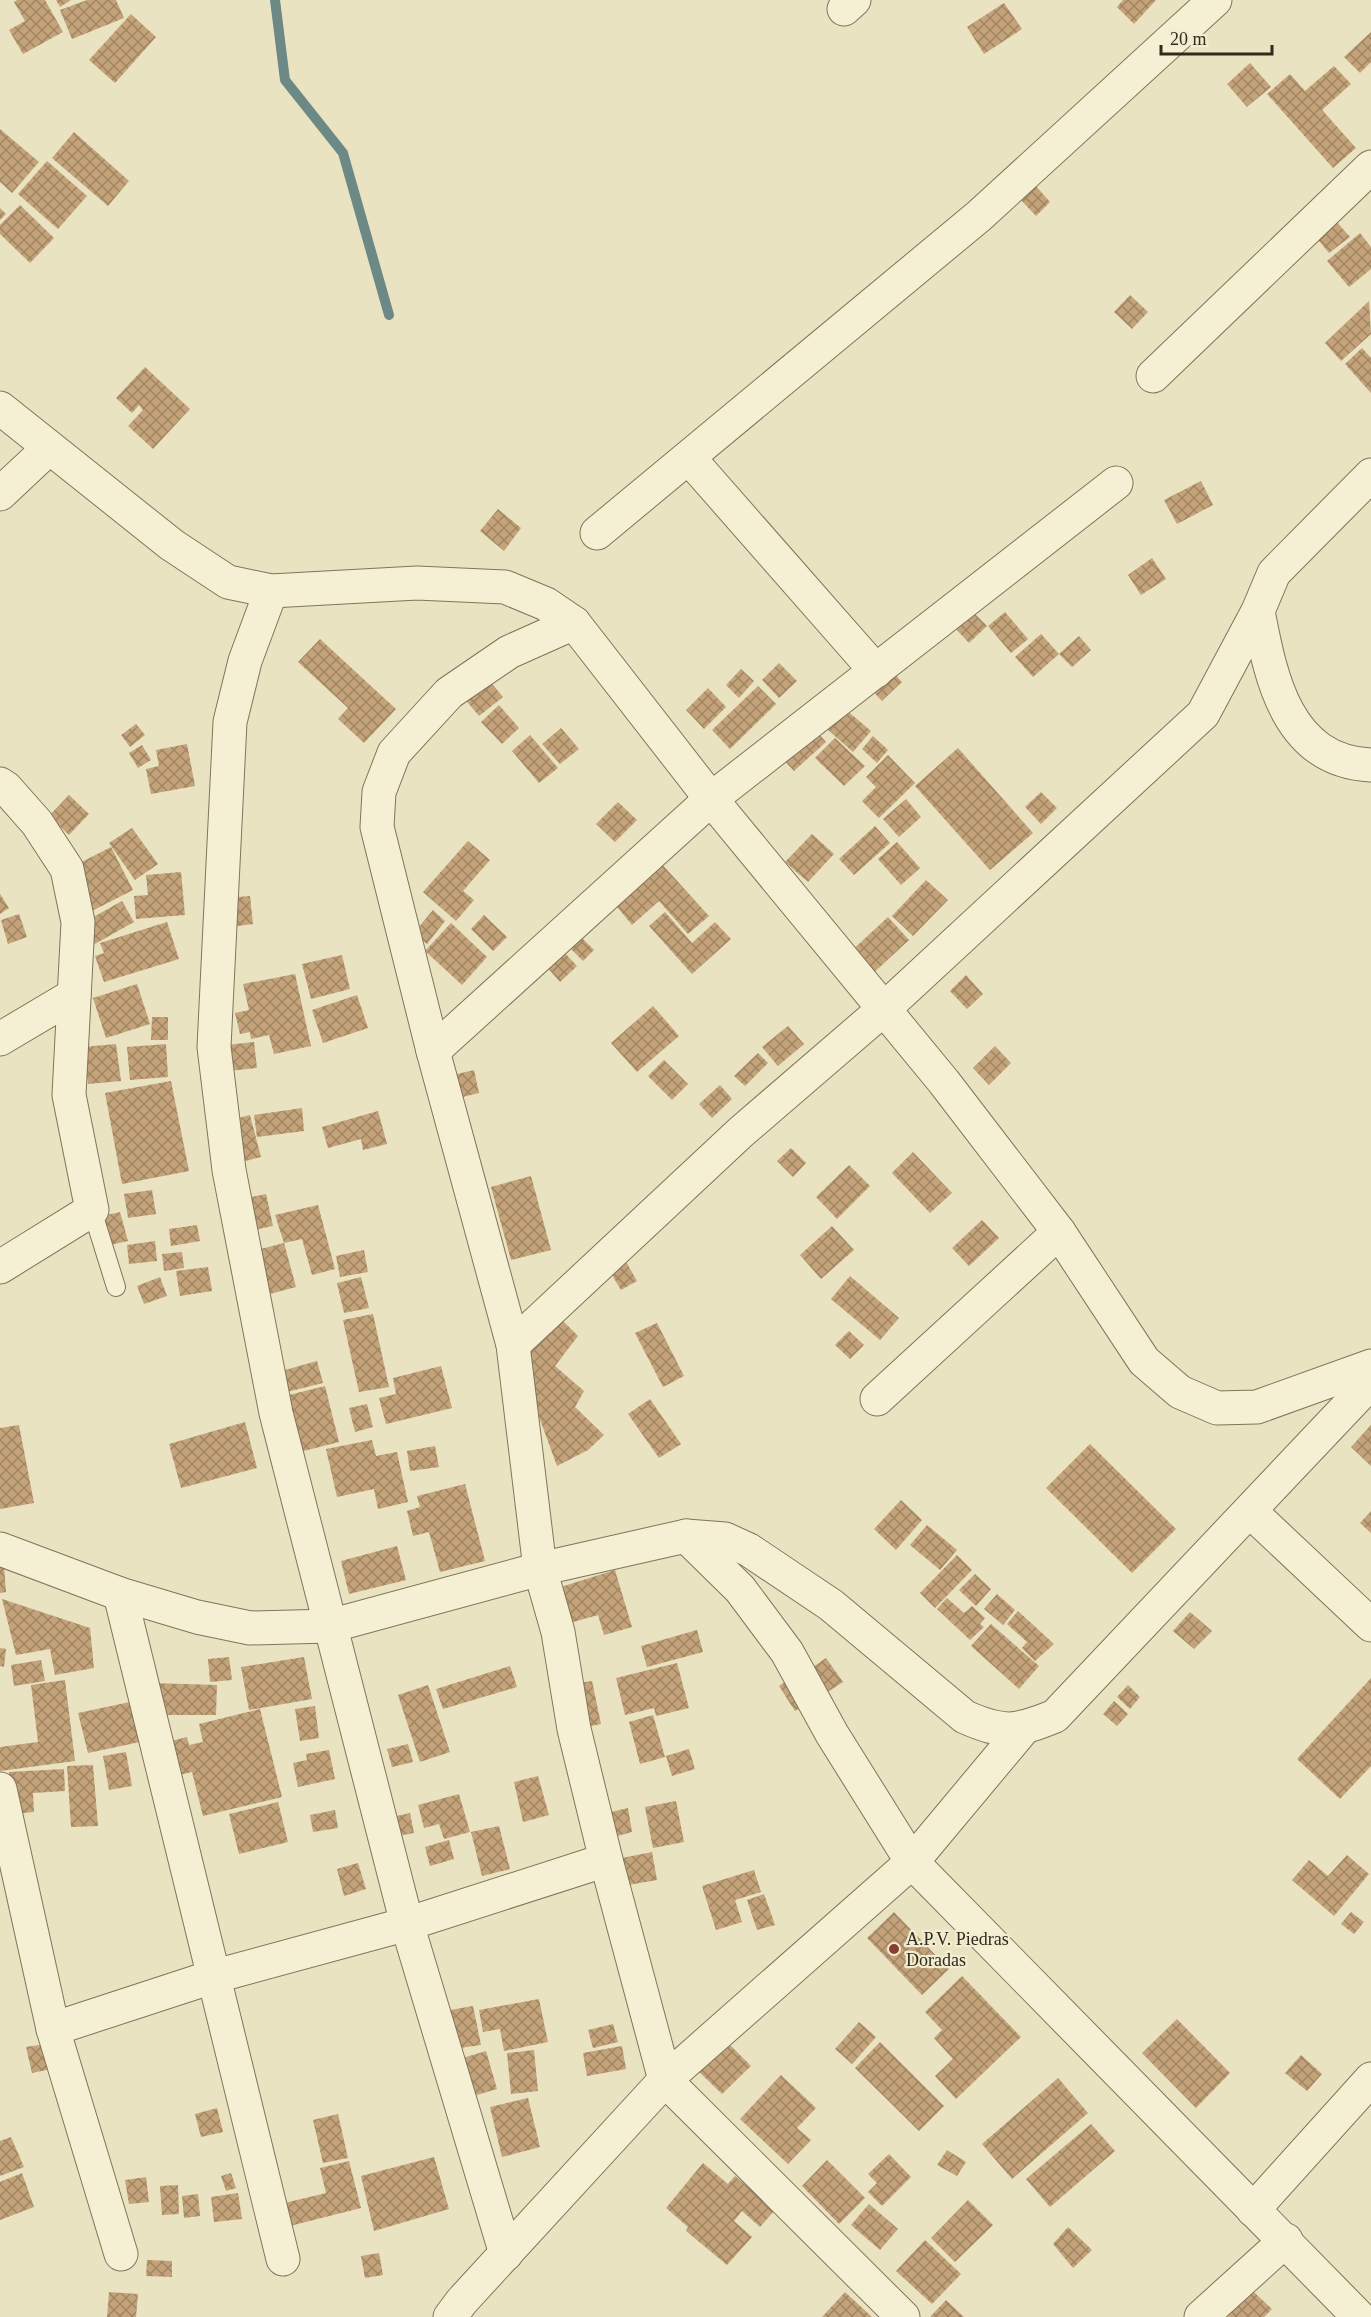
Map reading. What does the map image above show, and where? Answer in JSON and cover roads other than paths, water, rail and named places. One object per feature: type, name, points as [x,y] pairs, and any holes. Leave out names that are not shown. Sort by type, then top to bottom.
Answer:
[{"type":"street","points":[[597,533],[979,216],[1215,0]]},
{"type":"street","points":[[1153,376],[1371,167]]},
{"type":"street","points":[[0,408],[172,545],[228,582],[271,591],[417,583],[506,587],[546,604],[574,623],[711,799],[885,1008],[1059,1232],[1144,1361],[1180,1392],[1218,1408],[1257,1407],[1371,1366]]},
{"type":"street","points":[[0,494],[49,448]]},
{"type":"street","points":[[690,458],[876,671]]},
{"type":"street","points":[[513,1345],[741,1132],[885,1008],[1203,714],[1258,611],[1274,573],[1371,475]]},
{"type":"street","points":[[433,1051],[711,799],[1116,483]]},
{"type":"street","points":[[271,591],[245,661],[230,722],[214,1047],[229,1170],[276,1413],[330,1626],[407,1924],[506,2254]]},
{"type":"street","points":[[1258,611],[1268,662],[1286,712],[1311,744],[1354,764],[1371,765]]},
{"type":"street","points":[[574,623],[509,652],[449,693],[394,753],[379,792],[377,827],[433,1051],[513,1345],[540,1569],[558,1632],[574,1729],[606,1860],[665,2080],[903,2317]]},
{"type":"street","points":[[0,784],[37,823],[67,869],[78,922],[69,1095],[92,1210],[0,1267]]},
{"type":"street","points":[[0,1039],[74,995]]},
{"type":"street","points":[[877,1399],[1059,1232]]},
{"type":"street","points":[[0,1549],[120,1594],[197,1617],[250,1628],[330,1626],[540,1569],[686,1536],[725,1539],[749,1550],[831,1605],[965,1717],[992,1729],[1023,1729],[1055,1716],[1251,1512],[1371,1382]]},
{"type":"street","points":[[1251,1512],[1371,1625]]},
{"type":"street","points":[[686,1536],[740,1589],[787,1652],[832,1734],[912,1862],[1253,2210],[1286,2240],[1359,2317]]},
{"type":"street","points":[[120,1594],[212,1977],[283,2259]]},
{"type":"street","points":[[463,2312],[506,2254],[665,2080],[912,1862],[1023,1729]]},
{"type":"street","points":[[0,1789],[53,2029],[121,2254]]},
{"type":"street","points":[[53,2029],[212,1977],[407,1924],[606,1860]]},
{"type":"street","points":[[1253,2210],[1371,2079]]},
{"type":"street","points":[[1201,2317],[1286,2240]]},
{"type":"lane","points":[[92,1210],[116,1287]]},
{"type":"waterway","points":[[275,0],[285,80],[343,153],[389,315]]},
{"type":"place","name":"A.P.V. Piedras Doradas","points":[[894,1949]]}]
